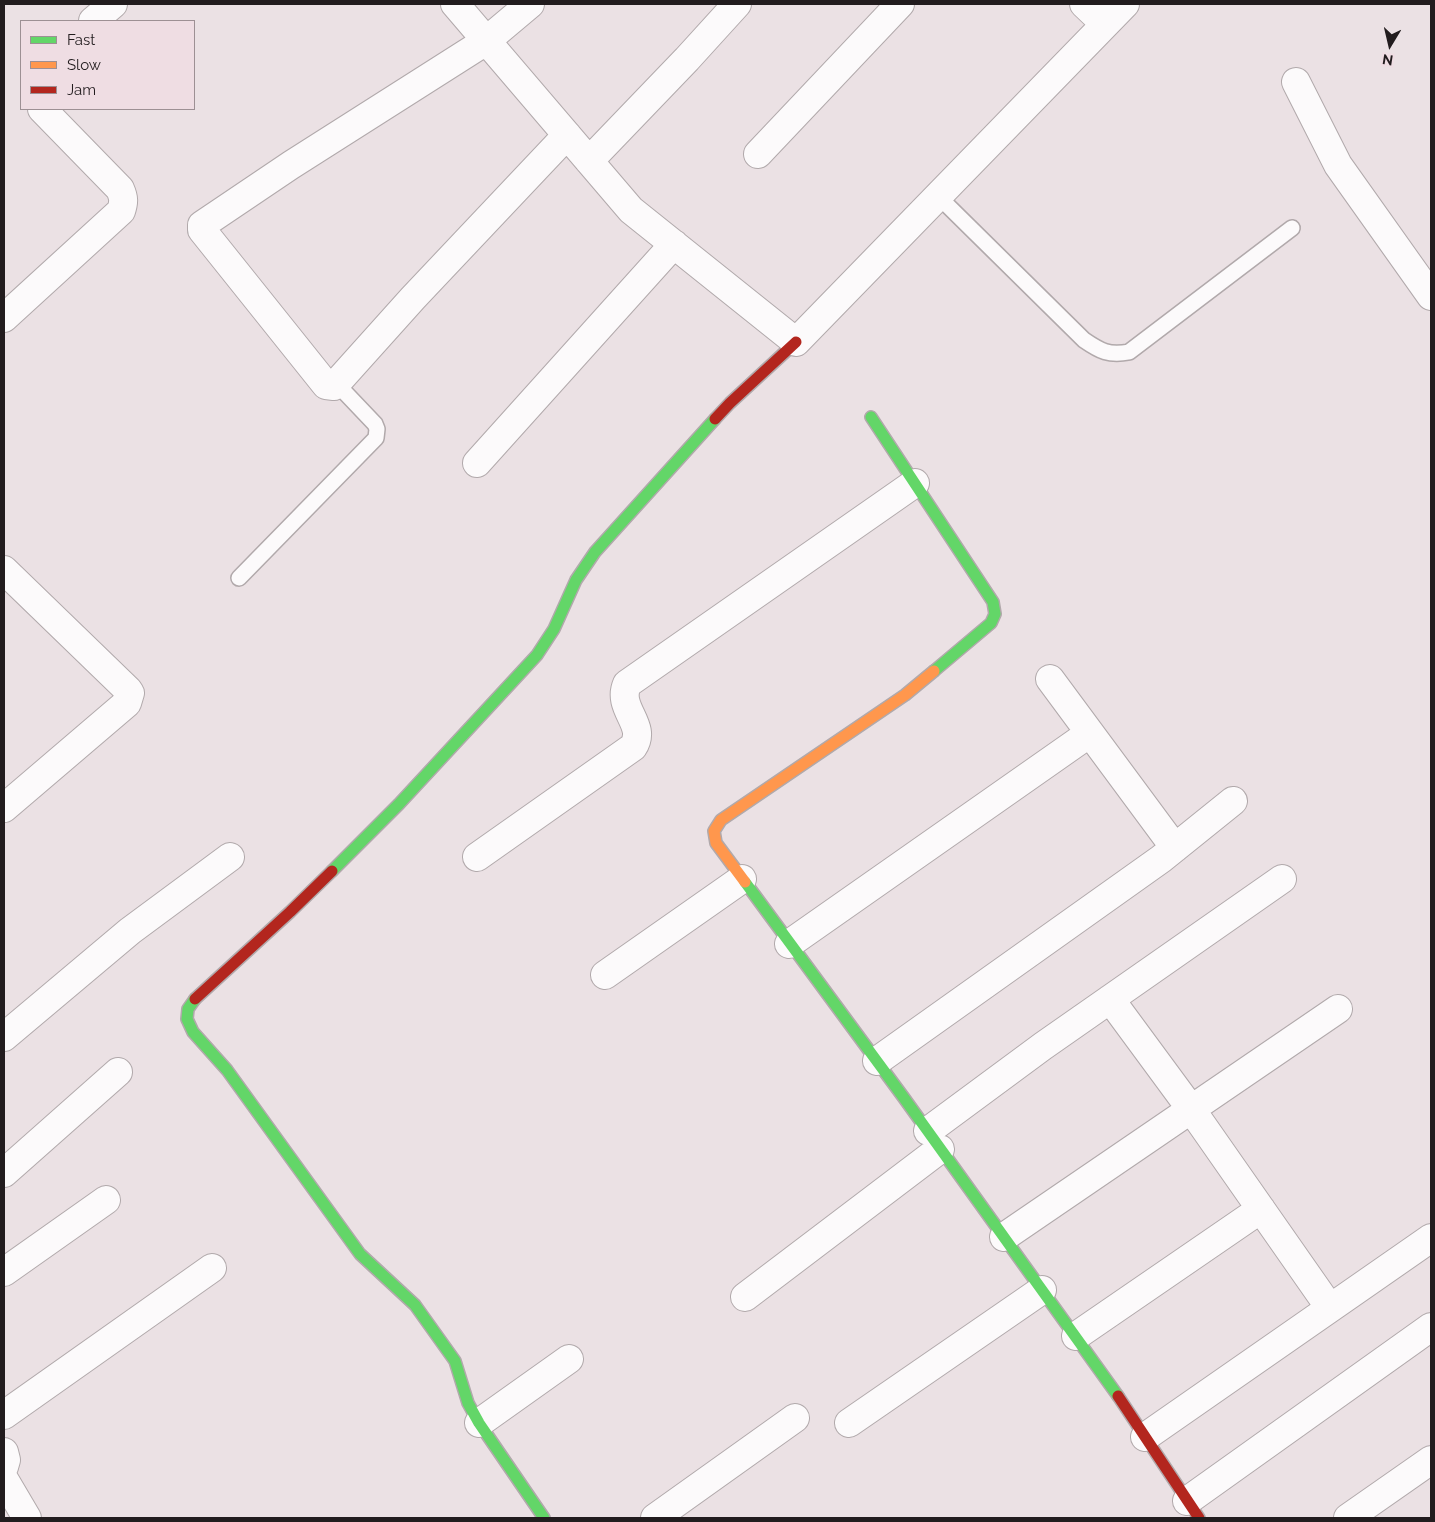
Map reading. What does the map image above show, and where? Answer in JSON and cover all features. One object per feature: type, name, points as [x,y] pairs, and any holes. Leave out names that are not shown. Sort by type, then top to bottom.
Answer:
[{"type":"street","points":[[94,20],[114,4]]},
{"type":"street","points":[[455,4],[632,210],[796,342]]},
{"type":"street","points":[[530,4],[486,41],[290,164],[202,225],[203,234],[326,386],[334,386],[412,298],[567,135]]},
{"type":"street","points":[[589,161],[737,4]]},
{"type":"street","points":[[758,154],[900,4]]},
{"type":"street","points":[[1084,4],[1105,24]]},
{"type":"street","points":[[544,1518],[479,1423],[468,1403],[455,1361],[414,1305],[360,1254],[227,1070],[193,1032],[188,1018],[188,1009],[192,1002],[290,912],[399,804],[537,655],[554,629],[576,580],[595,552],[730,403],[796,342],[1125,4]]},
{"type":"street","points":[[1296,82],[1338,165],[1431,296]]},
{"type":"street","points":[[4,318],[121,211],[124,204],[124,198],[120,189],[43,110]]},
{"type":"street","points":[[477,463],[674,244]]},
{"type":"street","points":[[871,417],[993,602],[995,614],[992,623],[905,695],[721,820],[715,826],[713,835],[716,843],[1106,1377],[1193,1510],[1431,1327]]},
{"type":"street","points":[[477,857],[633,747],[638,741],[638,733],[625,702],[624,692],[628,684],[915,483]]},
{"type":"street","points":[[4,808],[127,703],[130,693],[6,577]]},
{"type":"street","points":[[1050,679],[1175,848]]},
{"type":"street","points":[[789,944],[1090,733]]},
{"type":"street","points":[[877,1061],[1175,848],[1233,801]]},
{"type":"street","points":[[4,1037],[130,931],[230,857]]},
{"type":"street","points":[[605,975],[742,879]]},
{"type":"street","points":[[745,1297],[934,1140],[1043,1046],[1282,879]]},
{"type":"street","points":[[1110,999],[1191,1109],[1330,1308]]},
{"type":"street","points":[[1004,1236],[1338,1009]]},
{"type":"street","points":[[4,1173],[118,1072]]},
{"type":"street","points":[[4,1272],[106,1200]]},
{"type":"street","points":[[1076,1336],[1261,1209]]},
{"type":"street","points":[[1145,1437],[1431,1238]]},
{"type":"street","points":[[4,1415],[212,1268]]},
{"type":"street","points":[[849,1423],[1042,1290]]},
{"type":"street","points":[[479,1423],[569,1359]]},
{"type":"street","points":[[655,1518],[795,1418]]},
{"type":"street","points":[[4,1452],[6,1460],[4,1467]]},
{"type":"street","points":[[1348,1518],[1431,1460]]},
{"type":"street","points":[[4,1479],[27,1518]]},
{"type":"lane","points":[[938,196],[1084,340],[1100,352],[1118,354],[1129,352],[1292,228]]},
{"type":"lane","points":[[239,578],[376,438],[377,429],[375,424],[336,383]]},
{"type":"traffic: fast","points":[[871,417],[993,602],[995,614],[991,623],[934,671]]},
{"type":"traffic: fast","points":[[332,871],[399,804],[537,655],[554,629],[576,580],[595,552],[715,419]]},
{"type":"traffic: fast","points":[[745,882],[904,1098],[1118,1396]]},
{"type":"traffic: fast","points":[[195,999],[188,1009],[187,1019],[193,1032],[227,1070],[360,1254],[415,1305],[455,1361],[468,1403],[479,1423],[544,1518]]},
{"type":"traffic: slow","points":[[745,882],[716,843],[714,831],[721,820],[905,695],[934,671]]},
{"type":"traffic: jam","points":[[715,419],[796,342]]},
{"type":"traffic: jam","points":[[195,999],[332,871]]},
{"type":"traffic: jam","points":[[1118,1396],[1199,1518]]}]
